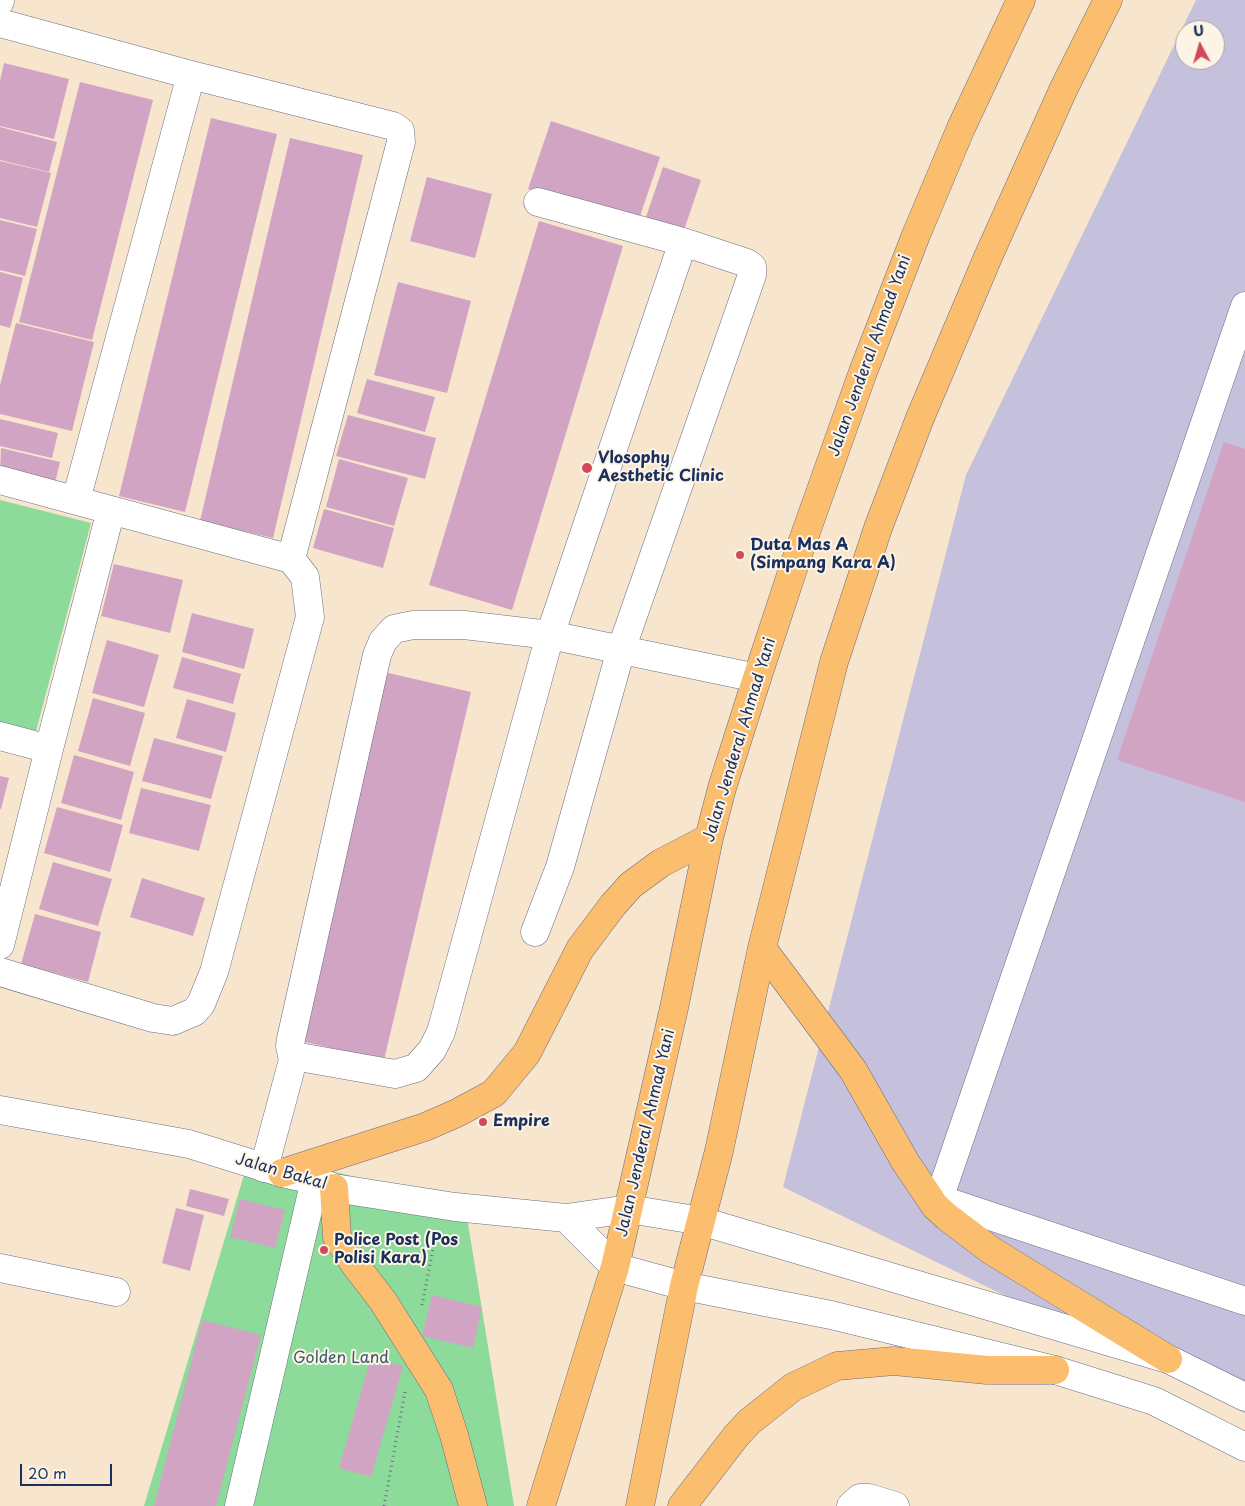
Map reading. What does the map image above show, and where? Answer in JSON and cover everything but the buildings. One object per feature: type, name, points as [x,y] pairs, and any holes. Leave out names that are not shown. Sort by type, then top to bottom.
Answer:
[{"type":"highway","name":"Jalan Jenderal Ahmad Yani","points":[[541,1506],[616,1267],[674,1008],[708,838],[757,678],[796,560],[863,372],[916,235],[961,128],[1021,0]]},
{"type":"highway","points":[[640,1506],[684,1286],[719,1151],[762,948],[834,662],[878,528],[920,418],[988,257],[1064,88],[1108,0]]},
{"type":"highway","points":[[273,1171],[426,1127],[494,1093],[527,1053],[580,949],[613,905],[631,885],[661,863],[708,838]]},
{"type":"highway","points":[[762,948],[853,1070],[906,1163],[935,1206],[992,1251],[1168,1358]]},
{"type":"highway","points":[[325,1184],[337,1237],[383,1301],[439,1390],[454,1435],[473,1506]]},
{"type":"highway","points":[[682,1506],[749,1422],[793,1387],[837,1366],[894,1361],[987,1370],[1055,1370]]},
{"type":"street","points":[[0,23],[191,76],[393,126],[400,131],[401,142],[291,559]]},
{"type":"street","points":[[76,500],[191,76]]},
{"type":"street","points":[[535,932],[560,866],[621,650],[752,275],[752,267],[747,263],[683,242],[538,202]]},
{"type":"street","points":[[293,1060],[305,1058],[395,1074],[416,1068],[432,1050],[441,1032],[550,635],[683,242]]},
{"type":"street","points":[[1245,306],[1235,363],[939,1199],[1245,1302]]},
{"type":"street","points":[[0,480],[291,559],[305,577],[310,617],[214,972],[201,1004],[194,1012],[173,1021],[0,972]]},
{"type":"street","points":[[0,945],[111,510]]},
{"type":"street","points":[[273,1171],[293,1060],[290,1039],[375,665],[383,641],[394,629],[413,625],[464,625],[550,635],[757,678]]},
{"type":"street","points":[[0,736],[49,749]]},
{"type":"street","name":"Jalan Bakal","points":[[0,1110],[189,1144],[273,1171],[325,1184],[455,1207],[566,1218],[629,1209],[701,1221],[1168,1358],[1245,1397]]},
{"type":"street","points":[[239,1506],[325,1184]]},
{"type":"street","points":[[566,1218],[616,1267],[684,1286],[831,1315],[1055,1370],[1154,1401],[1245,1447]]},
{"type":"street","points":[[0,1268],[116,1292]]},
{"type":"street","points":[[851,1506],[860,1498],[869,1498],[895,1506]]},
{"type":"shaded area","points":[[1196,0],[1245,0],[1245,1413],[783,1187],[966,475],[1175,43],[1175,70],[1225,70],[1225,20],[1186,20]]},
{"type":"green space","points":[[0,500],[91,523],[35,735],[0,726]]},
{"type":"green space","name":"Golden Land","points":[[251,1152],[356,1177],[464,1199],[514,1506],[144,1506]]},
{"type":"place","name":"Vlosophy Aesthetic Clinic","points":[[587,468]]},
{"type":"place","name":"Duta Mas A (Simpang Kara A)","points":[[740,555]]},
{"type":"place","name":"Empire","points":[[483,1122]]},
{"type":"place","name":"Police Post (Pos Polisi Kara)","points":[[324,1250]]}]
